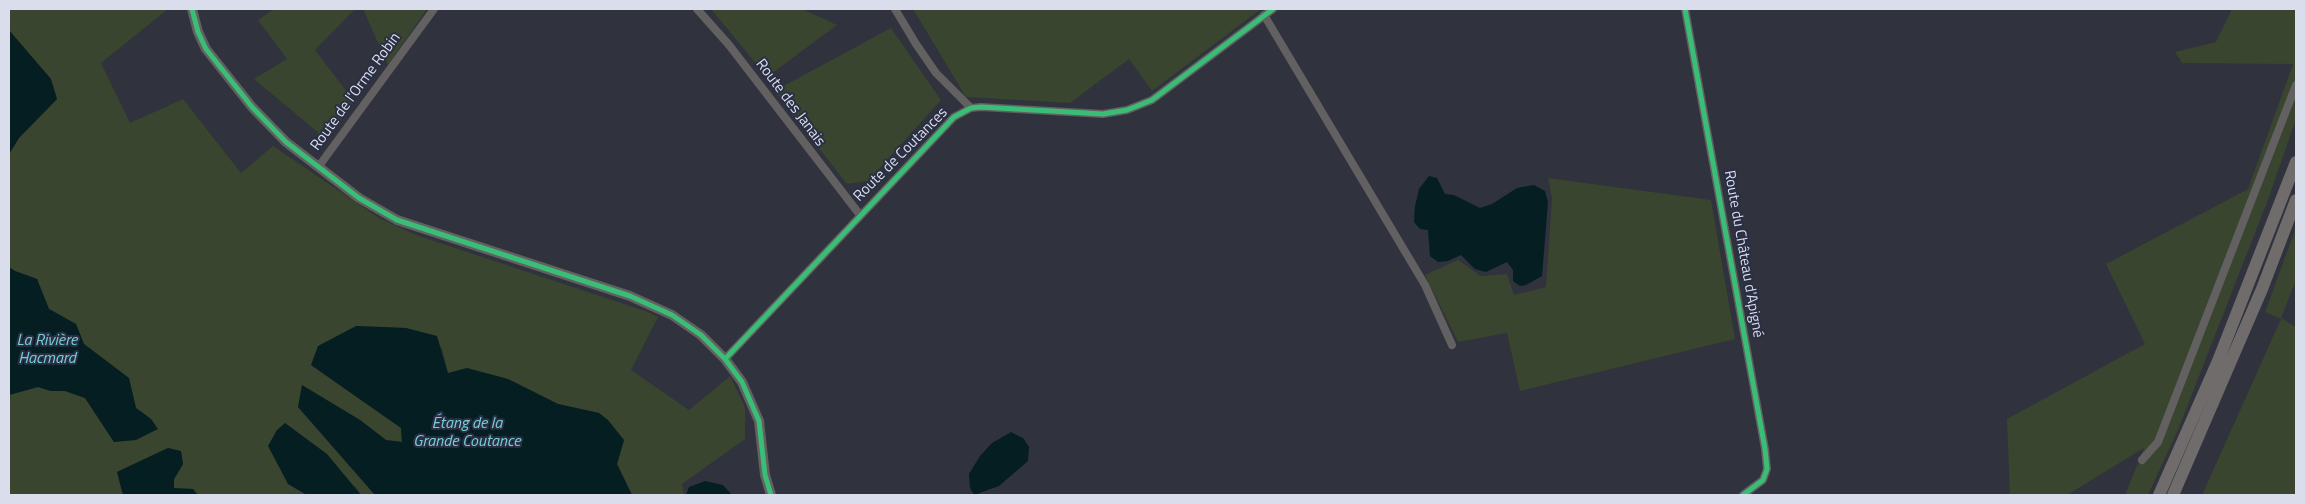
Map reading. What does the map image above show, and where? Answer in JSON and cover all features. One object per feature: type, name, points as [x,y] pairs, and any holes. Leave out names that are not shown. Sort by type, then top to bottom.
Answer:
[{"type":"highway","points":[[2159,495],[2218,361],[2296,162]]},
{"type":"highway","points":[[2173,495],[2262,289],[2296,200]]},
{"type":"street","points":[[192,9],[198,32],[206,49],[252,107],[286,142],[359,198],[397,220],[630,296],[672,314],[701,335],[724,359],[742,382],[759,421],[765,475],[771,495]]},
{"type":"street","name":"Route de l'Orme Robin","points":[[318,166],[434,9]]},
{"type":"street","name":"Route des Janais","points":[[697,9],[729,45],[860,215]]},
{"type":"street","points":[[895,9],[936,73],[971,108]]},
{"type":"street","name":"Route de Coutances","points":[[724,359],[954,117],[971,108],[1103,114],[1127,110],[1152,100],[1273,9]]},
{"type":"street","name":"Route du Château d'Apigné","points":[[1685,9],[1765,448],[1767,468],[1763,480],[1743,495]]},
{"type":"street","points":[[1264,15],[1425,285],[1452,344]]},
{"type":"street","points":[[2142,460],[2158,442],[2296,85]]},
{"type":"shaded area","points":[[9,9],[168,9],[101,63],[130,123],[183,99],[241,173],[273,146],[379,218],[416,235],[648,312],[658,317],[631,370],[689,410],[730,376],[745,407],[745,439],[682,484],[684,495],[632,495],[617,464],[624,440],[599,413],[558,404],[508,379],[448,374],[442,348],[406,328],[356,326],[311,365],[401,428],[402,442],[386,440],[360,420],[302,386],[298,407],[375,495],[361,495],[355,486],[288,484],[307,495],[198,495],[192,489],[174,489],[174,480],[183,464],[181,452],[168,448],[117,472],[123,495],[9,495],[9,395],[38,387],[51,391],[65,391],[85,398],[114,442],[151,419],[136,408],[128,378],[84,344],[76,324],[49,309],[37,279],[9,267],[9,154],[19,138],[57,99],[9,30]]},
{"type":"shaded area","points":[[274,9],[355,9],[315,50],[354,101],[327,140],[254,79],[287,59],[258,20]]},
{"type":"shaded area","points":[[363,9],[427,9],[388,65]]},
{"type":"shaded area","points":[[711,9],[802,9],[837,25],[767,77]]},
{"type":"shaded area","points":[[913,9],[1261,9],[1152,91],[1129,59],[1070,103],[966,97]]},
{"type":"shaded area","points":[[2232,9],[2296,9],[2296,119],[2269,197],[2178,430],[2148,495],[2125,495],[2144,448],[2067,495],[2010,495],[2007,419],[2145,344],[2106,264],[2248,189],[2293,64],[2182,63],[2175,52],[2216,42]]},
{"type":"shaded area","points":[[891,28],[941,100],[868,181],[847,184],[774,91]]},
{"type":"shaded area","points":[[1548,178],[1711,200],[1735,339],[1520,391],[1507,333],[1458,342],[1425,275],[1458,260],[1481,276],[1507,274],[1514,295],[1546,287],[1552,198]]},
{"type":"shaded area","points":[[2296,227],[2296,280],[2281,318],[2296,327],[2296,495],[2202,495],[2281,319],[2265,312]]},
{"type":"water","points":[[9,30],[51,79],[57,99],[19,138],[9,154]]},
{"type":"water","points":[[1429,176],[1437,178],[1445,194],[1454,195],[1480,208],[1492,204],[1517,188],[1534,185],[1545,191],[1548,202],[1542,276],[1526,285],[1520,286],[1513,281],[1513,270],[1507,262],[1486,272],[1475,269],[1461,255],[1448,261],[1438,262],[1430,256],[1428,230],[1420,229],[1414,222],[1419,189]]},
{"type":"water","name":"La Rivière Hacmard","points":[[9,267],[37,279],[49,309],[76,324],[84,344],[129,378],[136,408],[151,419],[158,429],[136,440],[114,442],[85,398],[65,391],[51,391],[38,387],[9,395]]},
{"type":"water","name":"Étang de la Grande Coutance","points":[[356,326],[406,328],[437,336],[448,373],[467,368],[508,379],[558,404],[599,413],[608,420],[624,440],[617,464],[632,495],[375,495],[298,407],[302,385],[360,420],[386,440],[402,442],[401,428],[311,365],[318,346]]},
{"type":"water","points":[[285,423],[327,454],[361,495],[307,495],[288,484],[268,446],[277,430]]},
{"type":"water","points":[[1011,432],[1023,438],[1029,447],[1028,461],[999,486],[974,495],[970,488],[969,474],[980,456],[992,443]]},
{"type":"water","points":[[168,448],[181,451],[183,464],[174,479],[174,488],[193,489],[198,495],[123,495],[117,472]]},
{"type":"water","points":[[705,481],[723,485],[732,495],[686,495],[689,487]]},
{"type":"cycle path","points":[[192,9],[198,32],[206,49],[252,107],[286,142],[359,198],[397,220],[630,296],[672,315],[701,335],[725,359],[742,382],[759,421],[765,475],[771,495]]},
{"type":"cycle path","points":[[725,359],[954,117],[971,108],[981,107],[1103,114],[1127,110],[1152,100],[1273,9]]},
{"type":"cycle path","points":[[1685,9],[1765,449],[1767,469],[1763,480],[1743,495]]}]
